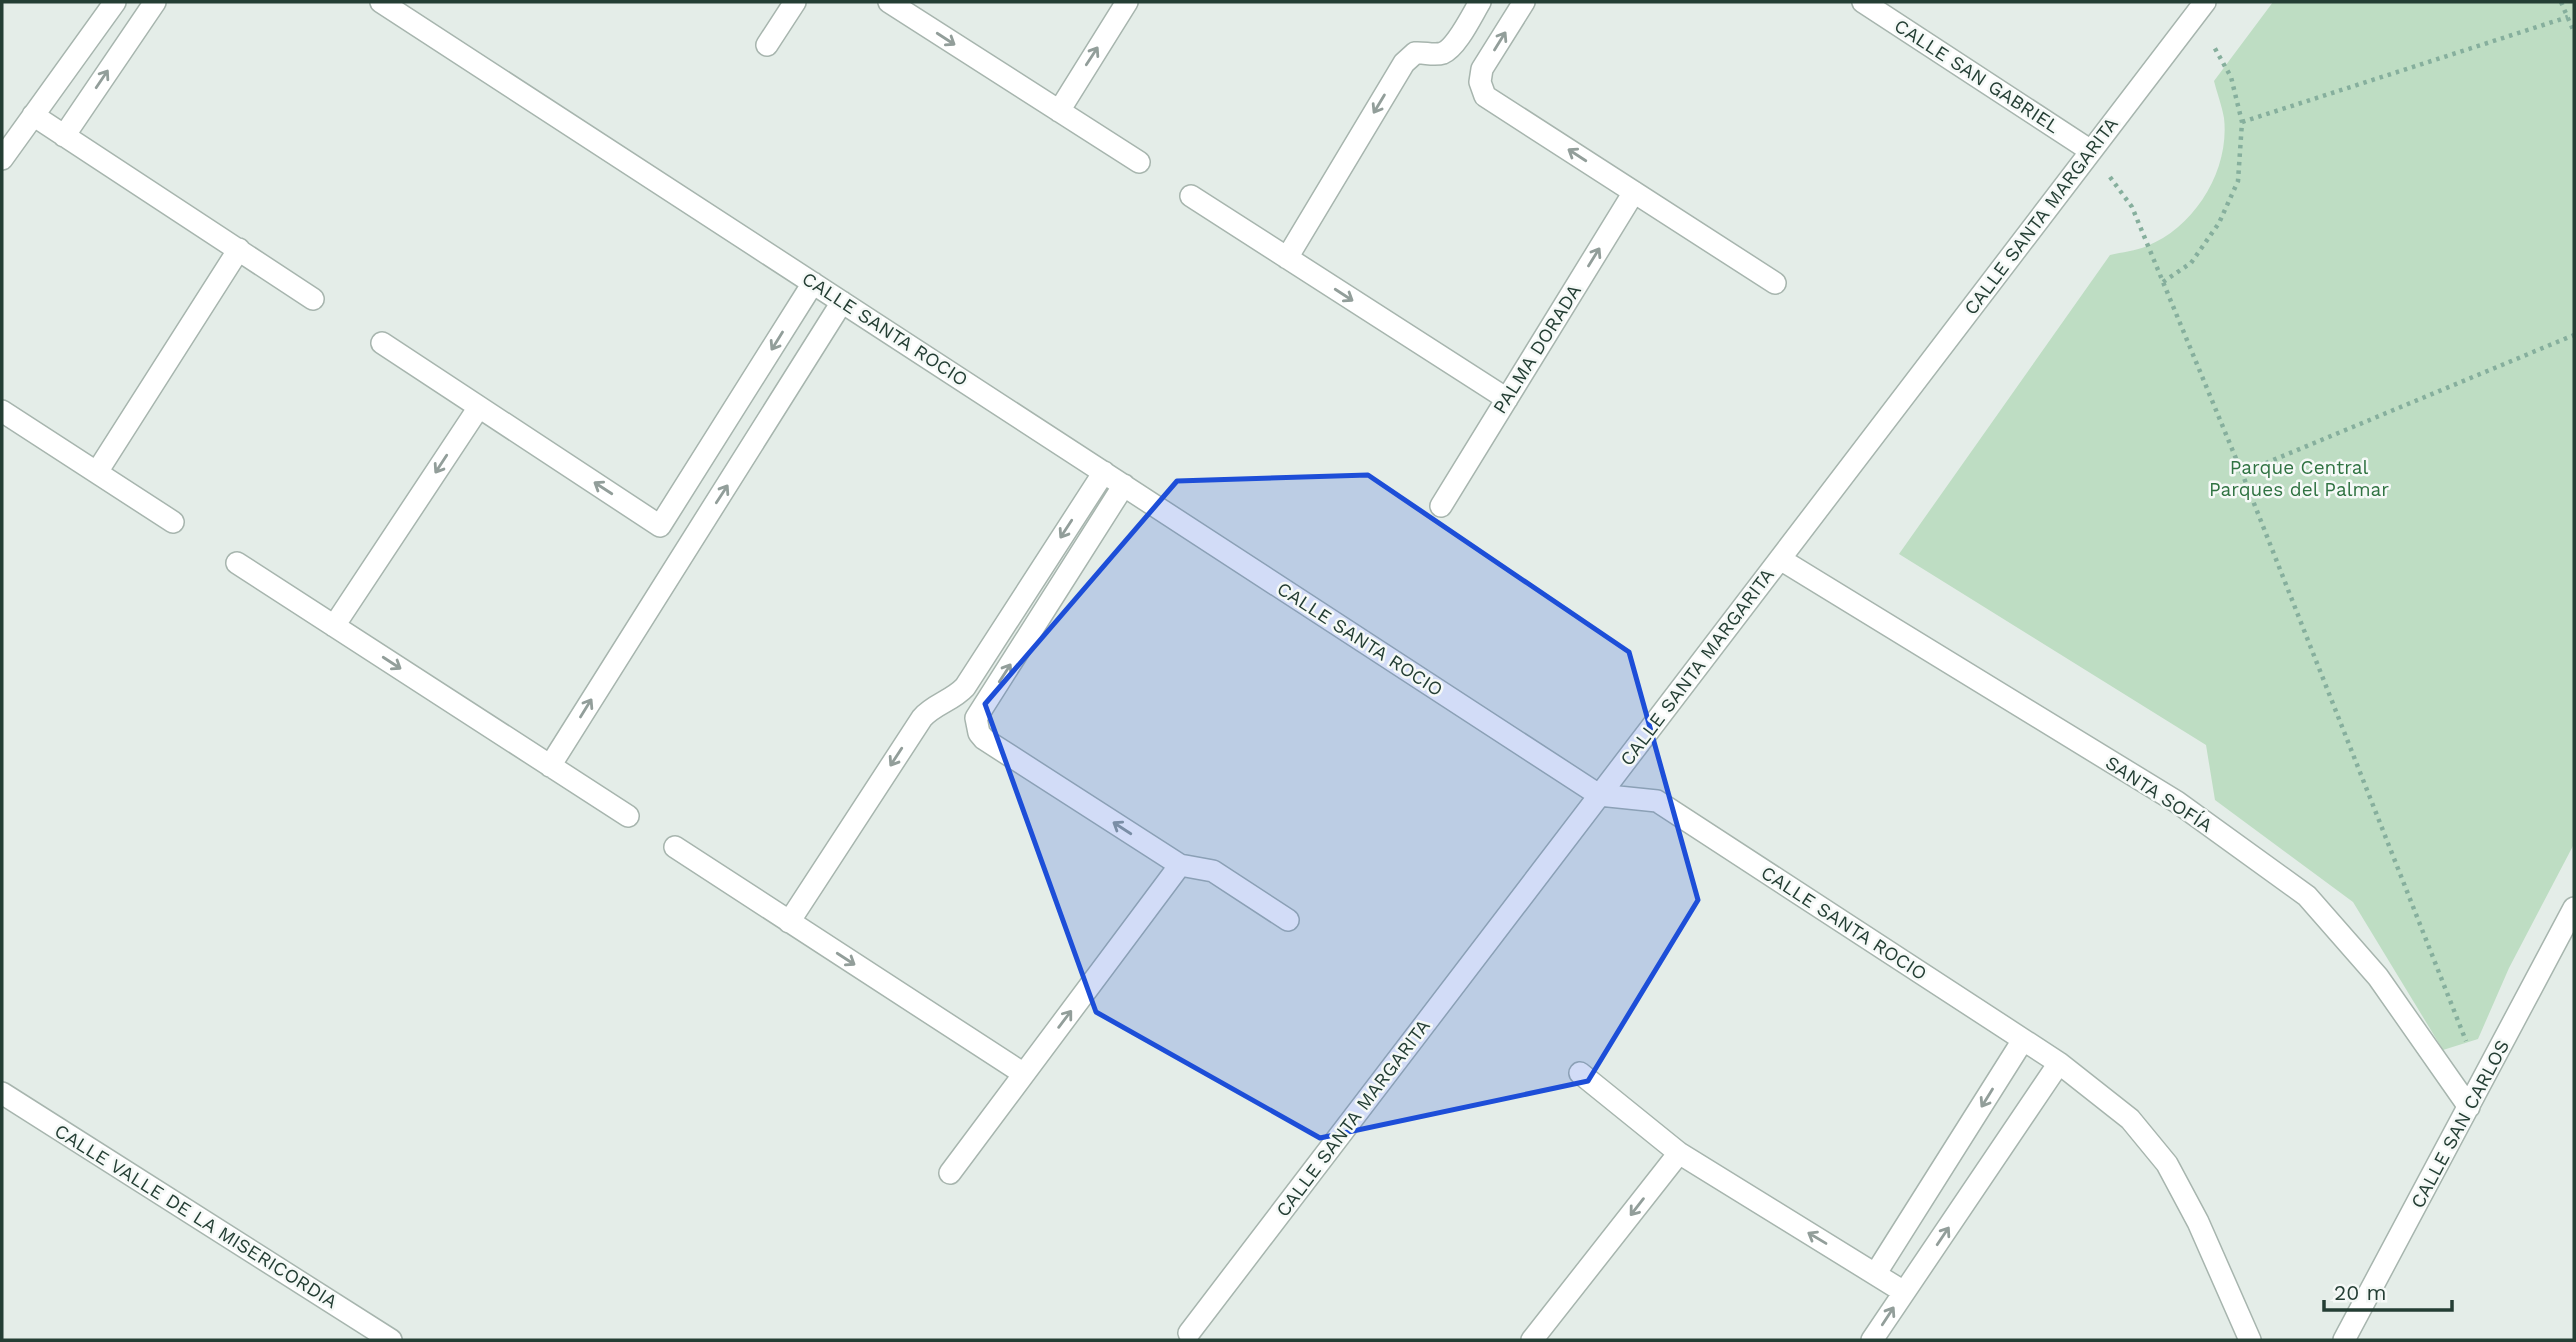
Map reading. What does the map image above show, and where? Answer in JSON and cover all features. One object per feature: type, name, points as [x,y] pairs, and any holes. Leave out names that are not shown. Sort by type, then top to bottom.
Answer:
[{"type":"street","points":[[2,159],[115,2]]},
{"type":"street","points":[[64,136],[155,2]]},
{"type":"street","name":"CALLE SANTA ROCIO","points":[[381,2],[1599,795],[1657,801],[2059,1063],[2130,1119],[2167,1164],[2198,1222],[2250,1340]]},
{"type":"street","points":[[767,45],[795,2]]},
{"type":"street","points":[[889,2],[1139,162]]},
{"type":"street","points":[[1059,111],[1127,2]]},
{"type":"street","points":[[1287,258],[1404,63],[1415,53],[1441,54],[1446,51],[1453,45],[1480,2]]},
{"type":"street","points":[[1524,2],[1482,69],[1480,82],[1485,96],[1775,283]]},
{"type":"street","name":"CALLE SAN GABRIEL","points":[[1863,2],[2091,150]]},
{"type":"street","name":"CALLE SANTA MARGARITA","points":[[1189,1333],[2200,8]]},
{"type":"street","points":[[33,115],[313,299]]},
{"type":"street","name":"PALMA DORADA","points":[[1441,506],[1634,192]]},
{"type":"street","points":[[1191,196],[1507,399]]},
{"type":"street","points":[[97,472],[239,250]]},
{"type":"street","points":[[382,343],[660,526],[813,283]]},
{"type":"street","points":[[550,766],[842,302]]},
{"type":"street","points":[[334,626],[479,407]]},
{"type":"street","points":[[2,411],[173,522]]},
{"type":"street","points":[[789,922],[922,718],[965,688],[1104,472]]},
{"type":"street","points":[[1124,485],[976,718],[976,724],[984,739],[1180,865],[1213,871],[1287,920]]},
{"type":"street","name":"SANTA SOFÍA","points":[[1780,559],[2177,802],[2307,896],[2378,977],[2469,1107]]},
{"type":"street","points":[[237,563],[628,816]]},
{"type":"street","points":[[675,848],[1024,1074]]},
{"type":"street","points":[[950,1173],[1180,865]]},
{"type":"street","name":"CALLE SAN CARLOS","points":[[2344,1340],[2574,908]]},
{"type":"street","points":[[1875,1273],[2023,1040]]},
{"type":"street","points":[[1872,1340],[2059,1063]]},
{"type":"street","points":[[1580,1073],[1679,1153],[1904,1292]]},
{"type":"street","name":"CALLE VALLE DE LA MISERICORDIA","points":[[2,1093],[391,1340]]},
{"type":"street","points":[[1532,1340],[1679,1153]]},
{"type":"path","points":[[2561,2],[2574,32]]},
{"type":"path","points":[[2163,282],[2191,263],[2218,223],[2238,181],[2242,122],[2231,77],[2200,8]]},
{"type":"path","points":[[2242,122],[2568,17]]},
{"type":"path","points":[[2091,150],[2132,207],[2242,473],[2482,1082]]},
{"type":"path","points":[[2242,473],[2574,335]]},
{"type":"highlighted area","points":[[1368,475],[1629,652],[1698,900],[1588,1081],[1320,1138],[1096,1012],[985,704],[1177,481]]},
{"type":"green space","name":"Parque Central Parques del Palmar","points":[[2273,2],[2574,2],[2574,844],[2509,968],[2478,1039],[2443,1050],[2353,902],[2215,800],[2206,745],[1899,554],[2110,255],[2143,248],[2164,237],[2194,211],[2206,194],[2215,176],[2224,138],[2224,118],[2214,81]]}]
